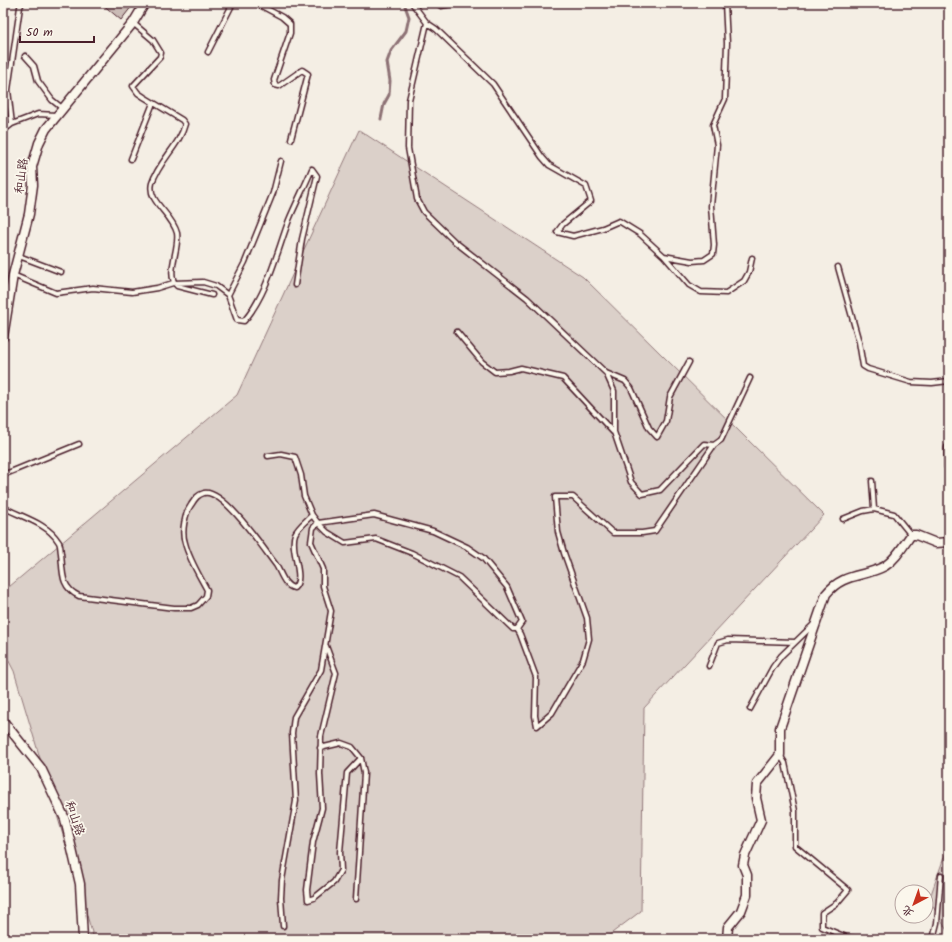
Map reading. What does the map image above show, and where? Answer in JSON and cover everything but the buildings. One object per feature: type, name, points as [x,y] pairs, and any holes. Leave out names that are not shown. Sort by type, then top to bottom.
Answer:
[{"type":"street","name":"和山路","points":[[3,337],[13,275],[29,214],[33,185],[32,167],[39,143],[46,129],[133,23],[145,3]]},
{"type":"street","points":[[949,448],[949,467]]},
{"type":"street","points":[[727,939],[728,928],[740,912],[747,895],[746,875],[743,865],[745,855],[761,820],[756,798],[758,784],[780,756],[780,728],[826,594],[840,581],[886,566],[894,558],[911,535],[936,543],[949,542]]},
{"type":"street","name":"和山路","points":[[3,721],[41,768],[65,819],[80,884],[83,939]]},
{"type":"lane","points":[[12,124],[8,90],[20,7],[22,3]]},
{"type":"lane","points":[[208,52],[233,3]]},
{"type":"lane","points":[[256,3],[282,17],[290,24],[290,33],[274,80],[275,85],[279,86],[302,70],[308,74],[291,139]]},
{"type":"lane","points":[[412,3],[426,23],[436,29],[493,84],[545,161],[549,165],[586,186],[591,201],[563,224],[557,232],[573,236],[603,228],[619,221],[640,234],[664,256],[689,285],[701,292],[726,293],[744,281],[749,272],[752,258]]},
{"type":"lane","points":[[437,3],[442,6],[458,3]]},
{"type":"lane","points":[[664,256],[692,261],[704,260],[713,254],[712,206],[717,145],[713,125],[725,99],[727,43],[725,3]]},
{"type":"lane","points":[[133,23],[154,40],[161,53],[133,86],[138,93],[182,120],[185,124],[184,132],[159,166],[152,183],[151,192],[153,198],[171,218],[177,234],[172,275],[173,283],[176,286],[212,295]]},
{"type":"lane","points":[[426,23],[409,100],[408,148],[417,199],[424,212],[454,241],[527,298],[606,373],[625,381],[632,388],[649,428],[657,437],[666,421],[670,397],[690,362]]},
{"type":"lane","points":[[3,131],[12,124],[38,114],[59,112],[38,81],[34,66],[25,56]]},
{"type":"lane","points":[[131,159],[153,103]]},
{"type":"lane","points":[[228,295],[245,262],[273,193],[281,161]]},
{"type":"lane","points":[[13,275],[56,293],[94,288],[132,292],[157,288],[173,283],[203,282],[216,286],[228,295],[237,320],[244,321],[252,312],[266,283],[290,218],[312,169],[316,176],[302,239],[295,285]]},
{"type":"lane","points":[[19,256],[61,272]]},
{"type":"lane","points":[[838,267],[859,342],[863,366],[868,369],[911,382],[932,383],[949,381]]},
{"type":"lane","points":[[457,332],[482,362],[496,372],[521,368],[563,378],[614,432]]},
{"type":"lane","points":[[606,373],[614,391],[614,432],[631,482],[642,494],[660,490],[704,444],[714,445]]},
{"type":"lane","points":[[268,456],[281,454],[295,457],[301,475],[304,496],[312,515],[318,524],[328,532],[345,543],[376,539],[412,553],[459,577],[513,629],[517,629],[536,677],[535,716],[537,726],[552,713],[583,660],[589,639],[587,618],[558,532],[555,497],[574,498],[613,533],[642,533],[655,531],[714,445],[721,440],[750,378]]},
{"type":"lane","points":[[3,475],[79,444]]},
{"type":"lane","points":[[872,482],[874,509]]},
{"type":"lane","points":[[3,507],[49,530],[60,542],[64,578],[67,587],[71,592],[79,596],[174,608],[191,608],[198,605],[206,596],[206,590],[184,542],[184,521],[187,510],[198,496],[207,493],[216,495],[230,508],[244,522],[286,583],[290,587],[294,588],[298,585],[299,578],[293,546],[295,535],[297,530],[312,515]]},
{"type":"lane","points":[[843,518],[874,509],[894,514],[911,535]]},
{"type":"lane","points":[[283,926],[281,898],[282,880],[296,801],[292,733],[294,717],[321,670],[331,612],[323,586],[323,570],[311,542],[313,528],[318,524],[374,514],[433,531],[467,547],[483,558],[507,587],[522,622],[517,629]]},
{"type":"lane","points":[[750,709],[773,666],[795,642],[815,624]]},
{"type":"lane","points":[[709,666],[718,643],[728,640],[795,642]]},
{"type":"lane","points":[[326,646],[336,673],[320,736],[322,808],[313,842],[307,890],[308,900],[314,898],[334,882],[341,870],[340,852],[346,773],[361,758]]},
{"type":"lane","points":[[320,748],[341,743],[352,747],[361,758],[364,773],[356,899]]},
{"type":"lane","points":[[780,756],[785,763],[795,811],[795,846],[848,890],[837,903],[822,913],[822,927],[846,937],[857,939]]},
{"type":"lane","points":[[933,939],[937,922],[941,876]]},
{"type":"shaded area","points":[[359,130],[583,277],[824,515],[644,708],[641,911],[604,939],[94,939],[14,671],[3,650],[3,592],[237,395]]},
{"type":"shaded area","points":[[949,843],[949,934],[934,908],[934,886]]},
{"type":"waterway","points":[[3,28],[6,9],[9,3]]},
{"type":"waterway","points":[[381,119],[384,104],[389,95],[390,81],[387,62],[391,51],[406,31],[409,17],[404,3]]}]
